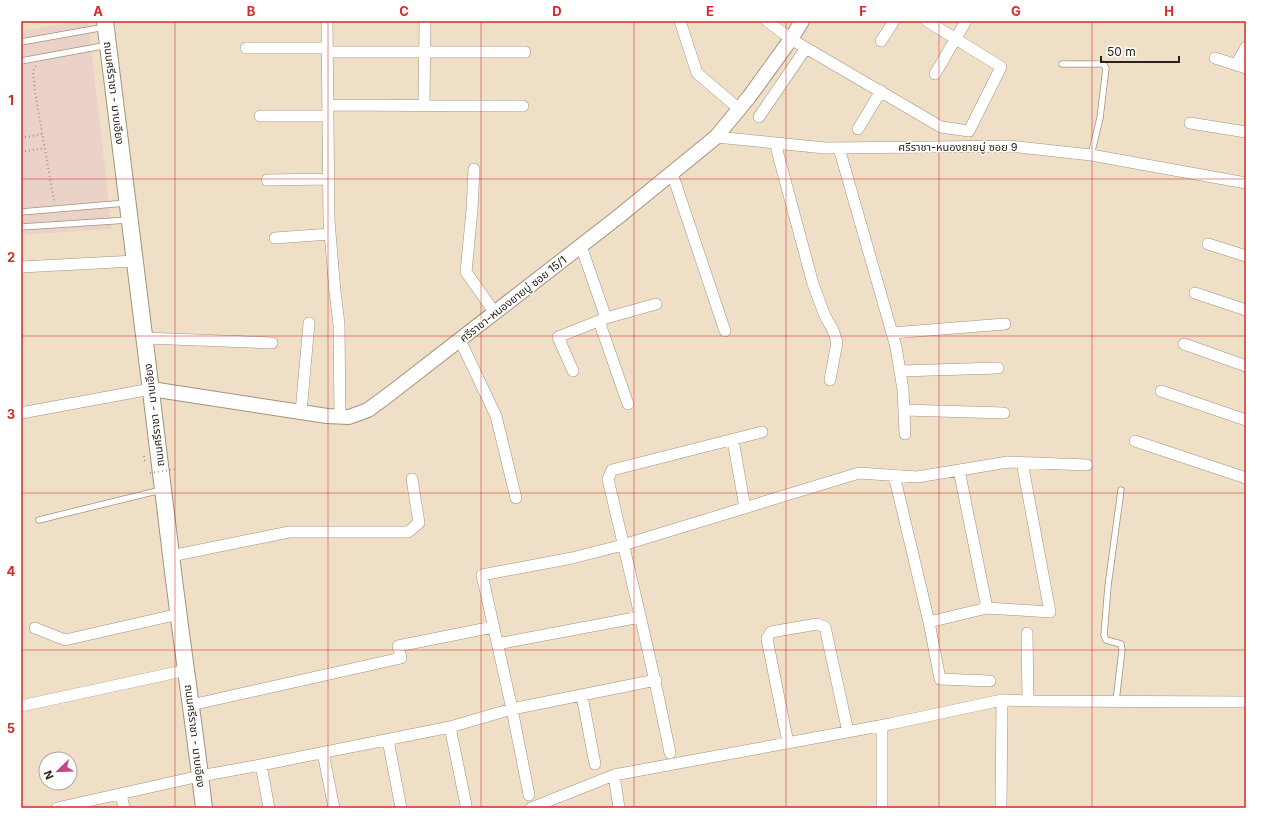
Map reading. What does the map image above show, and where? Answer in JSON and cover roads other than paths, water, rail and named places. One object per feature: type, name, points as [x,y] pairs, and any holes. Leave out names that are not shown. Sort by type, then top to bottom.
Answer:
[{"type":"main road","name":"ถนนศรีราชา - มาบเอียง","points":[[105,24],[204,808]]},
{"type":"street","points":[[327,21],[330,234],[339,324],[340,417]]},
{"type":"street","points":[[424,105],[425,21]]},
{"type":"street","points":[[680,21],[697,73],[739,109]]},
{"type":"street","points":[[767,21],[791,39],[941,127],[969,131],[1001,67],[928,21]]},
{"type":"street","name":"ศรีราชา-หนองยายบู่ ซอย 15/1","points":[[151,389],[327,416],[349,417],[368,410],[581,246],[716,137],[739,109],[791,39],[802,21]]},
{"type":"street","points":[[881,41],[894,21]]},
{"type":"street","points":[[935,74],[966,21]]},
{"type":"street","points":[[1215,58],[1241,66],[1246,47]]},
{"type":"street","points":[[246,48],[525,52]]},
{"type":"street","points":[[759,117],[806,48]]},
{"type":"street","points":[[858,128],[881,91]]},
{"type":"street","points":[[260,116],[424,105],[523,106]]},
{"type":"street","points":[[1190,123],[1246,132]]},
{"type":"street","name":"ศรีราชา-หนองยายบู่ ซอย 9","points":[[716,137],[839,148],[1010,146],[1091,155],[1246,183]]},
{"type":"street","points":[[776,143],[813,284],[837,342],[830,380]]},
{"type":"street","points":[[839,148],[896,347],[903,390],[905,434]]},
{"type":"street","points":[[474,169],[466,272],[495,313]]},
{"type":"street","points":[[672,173],[725,331]]},
{"type":"street","points":[[267,180],[329,179]]},
{"type":"street","points":[[275,238],[330,234]]},
{"type":"street","points":[[1208,244],[1246,256]]},
{"type":"street","points":[[581,246],[628,404]]},
{"type":"street","points":[[21,267],[135,261]]},
{"type":"street","points":[[1195,293],[1246,310]]},
{"type":"street","points":[[573,371],[558,337],[602,320],[656,304]]},
{"type":"street","points":[[301,412],[309,323]]},
{"type":"street","points":[[892,333],[1005,324]]},
{"type":"street","points":[[145,338],[272,343]]},
{"type":"street","points":[[460,340],[496,416],[516,498]]},
{"type":"street","points":[[1184,344],[1246,366]]},
{"type":"street","points":[[900,371],[998,368]]},
{"type":"street","points":[[21,413],[151,389]]},
{"type":"street","points":[[1161,391],[1246,420]]},
{"type":"street","points":[[904,410],[1004,413]]},
{"type":"street","points":[[670,753],[656,680],[608,479],[612,470],[762,432]]},
{"type":"street","points":[[733,440],[745,508]]},
{"type":"street","points":[[1135,441],[1246,478]]},
{"type":"street","points":[[529,795],[512,709],[482,575],[572,558],[623,545],[859,473],[917,477],[1008,462],[1087,465]]},
{"type":"street","points":[[929,622],[986,608],[1050,612],[1022,462]]},
{"type":"street","points":[[959,470],[986,608]]},
{"type":"street","points":[[894,475],[929,622],[940,679],[990,681]]},
{"type":"street","points":[[171,556],[289,532],[408,532],[419,523],[412,479]]},
{"type":"street","points":[[35,628],[65,640],[179,614]]},
{"type":"street","points":[[497,644],[640,617]]},
{"type":"street","points":[[788,743],[767,639],[771,632],[817,624],[825,627],[848,732]]},
{"type":"street","points":[[191,705],[401,658],[398,646],[493,627]]},
{"type":"street","points":[[1027,633],[1028,701]]},
{"type":"street","points":[[21,706],[187,670]]},
{"type":"street","points":[[57,808],[200,776],[450,727],[512,709],[656,680]]},
{"type":"street","points":[[582,696],[595,764]]},
{"type":"street","points":[[531,808],[614,775],[882,726],[1002,700],[1246,702]]},
{"type":"street","points":[[1001,808],[1002,700]]},
{"type":"street","points":[[882,726],[882,808]]},
{"type":"street","points":[[450,727],[466,805]]},
{"type":"street","points":[[388,740],[401,808]]},
{"type":"street","points":[[323,753],[334,808]]},
{"type":"street","points":[[261,765],[269,808]]},
{"type":"street","points":[[614,775],[619,808]]},
{"type":"street","points":[[121,794],[124,808]]},
{"type":"lane","points":[[21,42],[105,24]]},
{"type":"lane","points":[[21,60],[108,45]]},
{"type":"lane","points":[[1062,64],[1103,64],[1106,68],[1100,118],[1091,155]]},
{"type":"lane","points":[[21,212],[128,203]]},
{"type":"lane","points":[[21,227],[130,220]]},
{"type":"lane","points":[[39,520],[163,490]]},
{"type":"lane","points":[[1116,702],[1122,650],[1121,644],[1106,640],[1104,635],[1108,586],[1121,490]]}]
